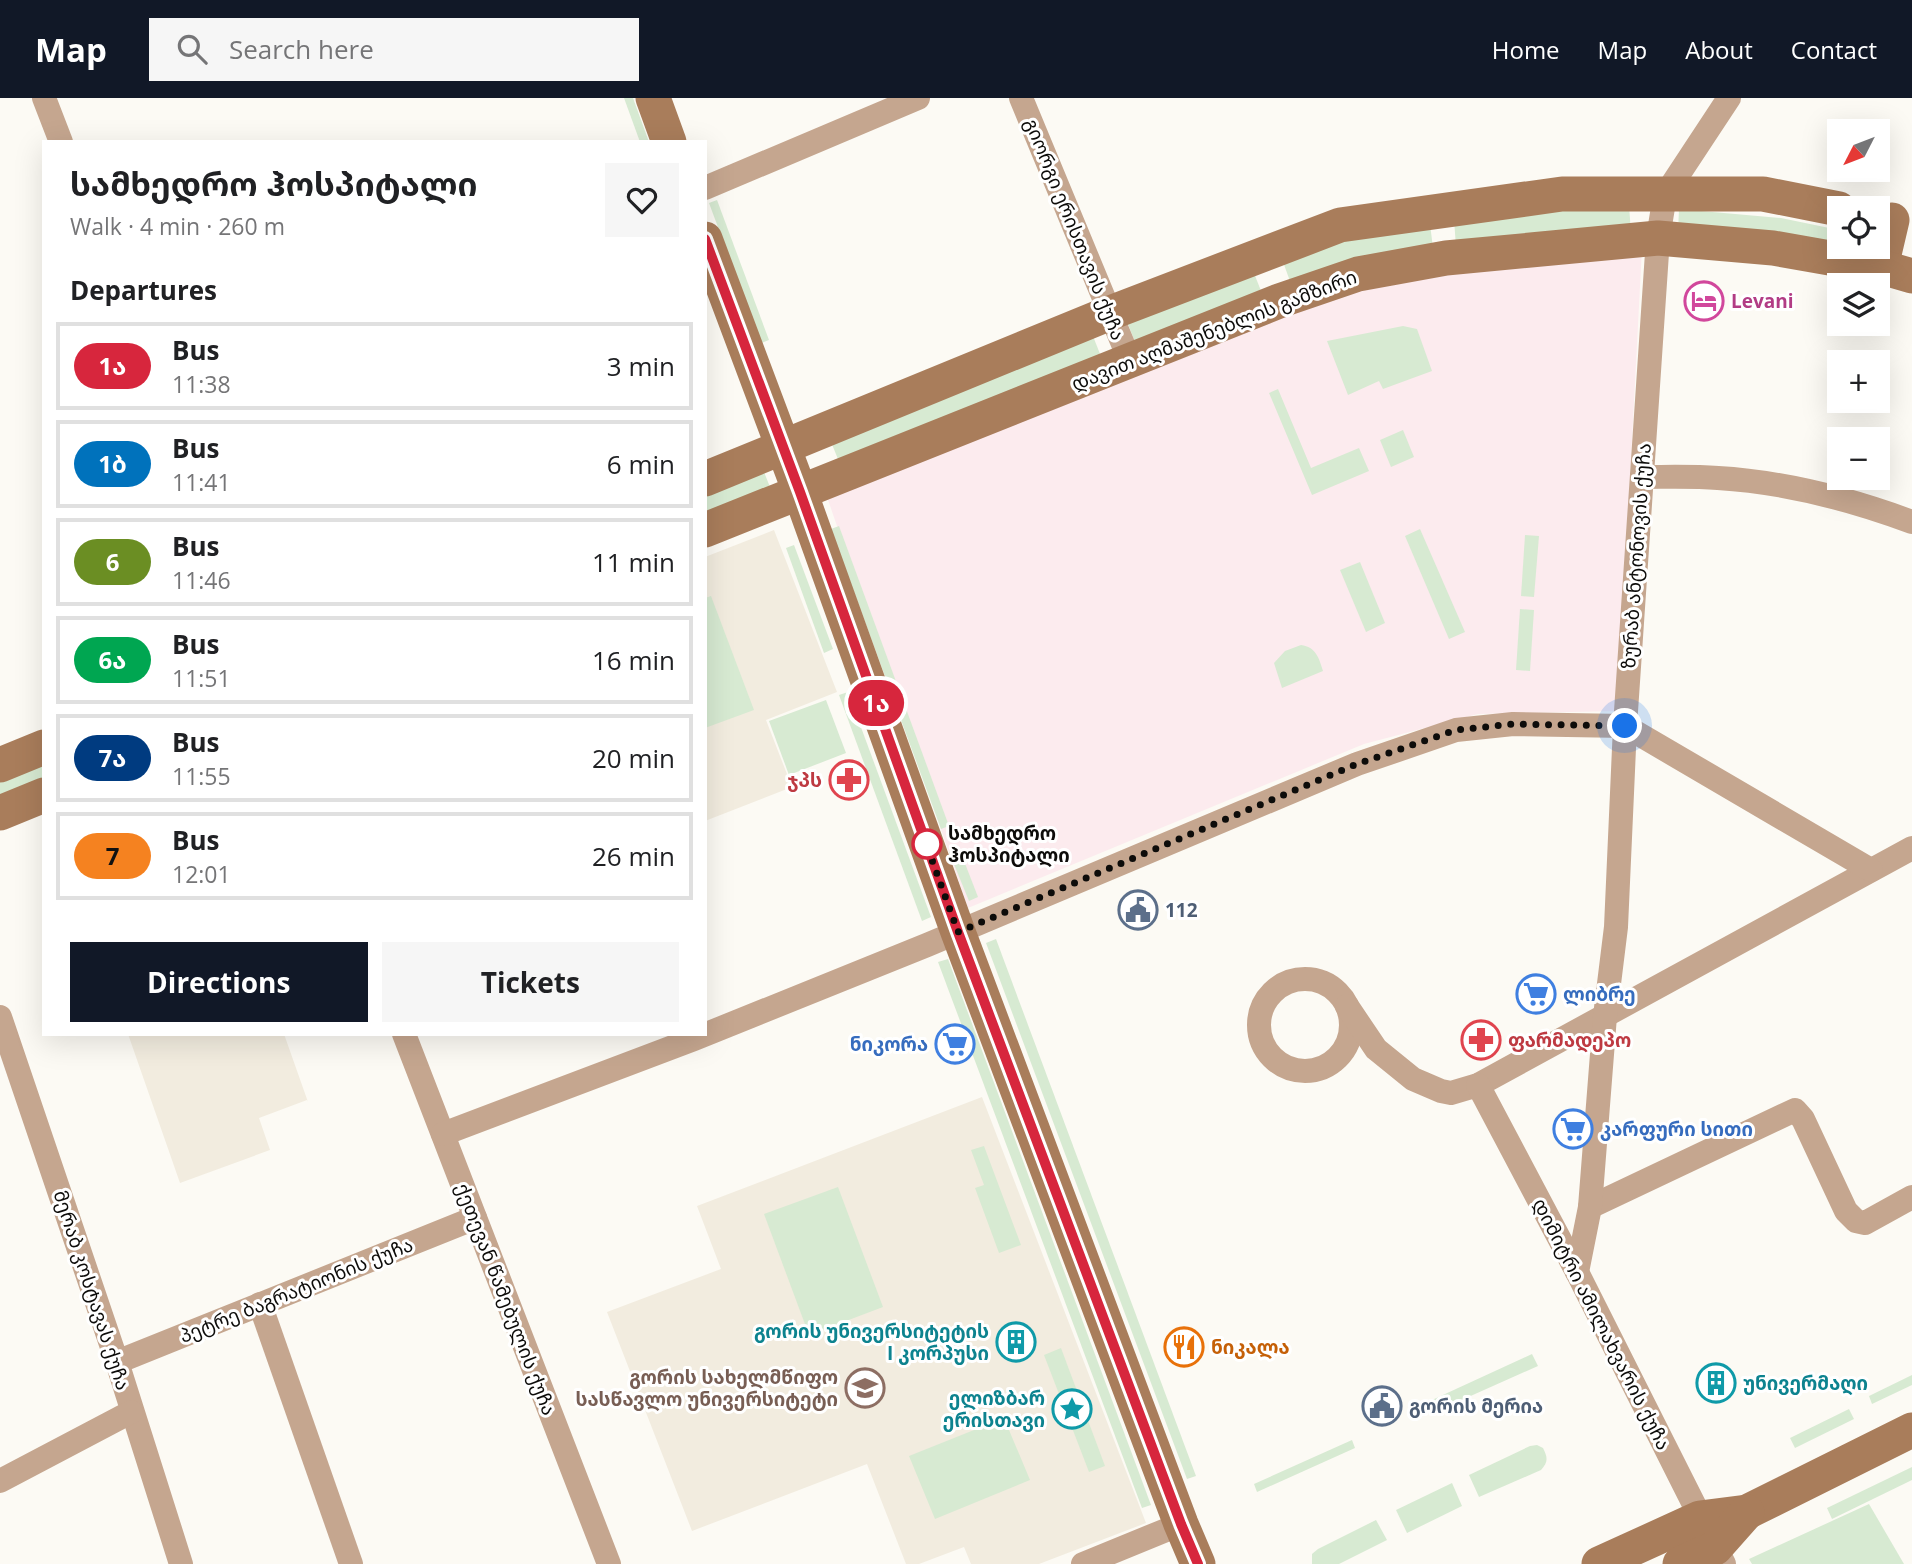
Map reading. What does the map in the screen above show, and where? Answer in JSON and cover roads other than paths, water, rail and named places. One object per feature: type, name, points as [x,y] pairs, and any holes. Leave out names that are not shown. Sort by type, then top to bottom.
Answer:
[{"type":"street","points":[[44,98],[60,140]]},
{"type":"street","points":[[653,98],[668,140]]},
{"type":"street","points":[[707,187],[918,98]]},
{"type":"street","name":"გიორგი ერისთავის ქუჩა","points":[[1021,98],[1130,361]]},
{"type":"street","name":"ზურაბ ანტონოვის ქუჩა","points":[[1577,1272],[1590,1207],[1605,1016],[1616,927],[1625,726],[1658,238],[1665,195],[1730,98]]},
{"type":"street","points":[[707,477],[1110,313],[1340,225],[1562,194],[1763,194],[1827,207]]},
{"type":"street","points":[[1441,210],[1446,258]]},
{"type":"street","points":[[1894,221],[1897,271]]},
{"type":"street","name":"დავით აღმაშენებლის გამზირი","points":[[707,529],[1279,301],[1358,274],[1446,258],[1658,238],[1773,248],[1897,271]]},
{"type":"street","points":[[707,244],[784,447],[958,932],[1198,1564]]},
{"type":"street","points":[[1262,254],[1279,301]]},
{"type":"street","points":[[1642,477],[1718,478],[1794,488],[1867,506],[1912,522]]},
{"type":"street","points":[[707,1031],[958,932],[1357,764],[1456,730],[1513,724],[1625,726],[1871,870]]},
{"type":"street","points":[[0,765],[42,748]]},
{"type":"street","points":[[0,813],[42,796]]},
{"type":"street","points":[[1347,1006],[1351,1021],[1350,1036],[1344,1051],[1334,1062],[1321,1069],[1306,1072],[1290,1070],[1266,1051],[1259,1038],[1258,1022],[1262,1007],[1270,994],[1296,979],[1311,979],[1326,984],[1338,993],[1347,1006],[1376,1049],[1413,1079],[1451,1093],[1478,1085],[1912,848]]},
{"type":"street","name":"მერაბ კოსტავას ქუჩა","points":[[0,1017],[117,1362],[181,1564]]},
{"type":"street","name":"ქეთევან წამებულის ქუჩა","points":[[405,1036],[608,1564]]},
{"type":"street","points":[[443,1135],[693,1037]]},
{"type":"street","points":[[1344,1051],[1376,1049]]},
{"type":"street","name":"დიმიტრი ამილახვარის ქუჩა","points":[[1478,1085],[1577,1272],[1713,1543]]},
{"type":"street","points":[[1590,1207],[1795,1110],[1803,1119],[1846,1211],[1856,1221],[1865,1223],[1912,1197]]},
{"type":"street","name":"პეტრე ბაგრატიონის ქუჩა","points":[[117,1362],[475,1218]]},
{"type":"street","points":[[260,1304],[351,1564]]},
{"type":"street","points":[[0,1481],[131,1412]]},
{"type":"street","points":[[1680,1564],[1713,1543],[1747,1512],[1912,1430]]},
{"type":"street","points":[[1083,1564],[1181,1524]]},
{"type":"street","points":[[1600,1564],[1713,1543]]},
{"type":"place","name":"Levani","points":[[1704,301]]},
{"type":"place","name":"ჯპს","points":[[849,780]]},
{"type":"place","name":"სამხედრო ჰოსპიტალი","points":[[927,844]]},
{"type":"place","name":"112","points":[[1138,910]]},
{"type":"place","name":"ლიბრე","points":[[1536,994]]},
{"type":"place","name":"ფარმადეპო","points":[[1481,1040]]},
{"type":"place","name":"ნიკორა","points":[[955,1044]]},
{"type":"place","name":"კარფური სითი","points":[[1573,1129]]},
{"type":"place","name":"გორის უნივერსიტეტის I კორპუსი","points":[[1016,1342]]},
{"type":"place","name":"ნიკალა","points":[[1184,1347]]},
{"type":"place","name":"უნივერმაღი","points":[[1716,1383]]},
{"type":"place","name":"გორის სახელმწიფო სასწავლო უნივერსიტეტი","points":[[865,1388]]},
{"type":"place","name":"გორის მერია","points":[[1382,1406]]},
{"type":"place","name":"ელიზბარ ერისთავი","points":[[1072,1409]]}]
